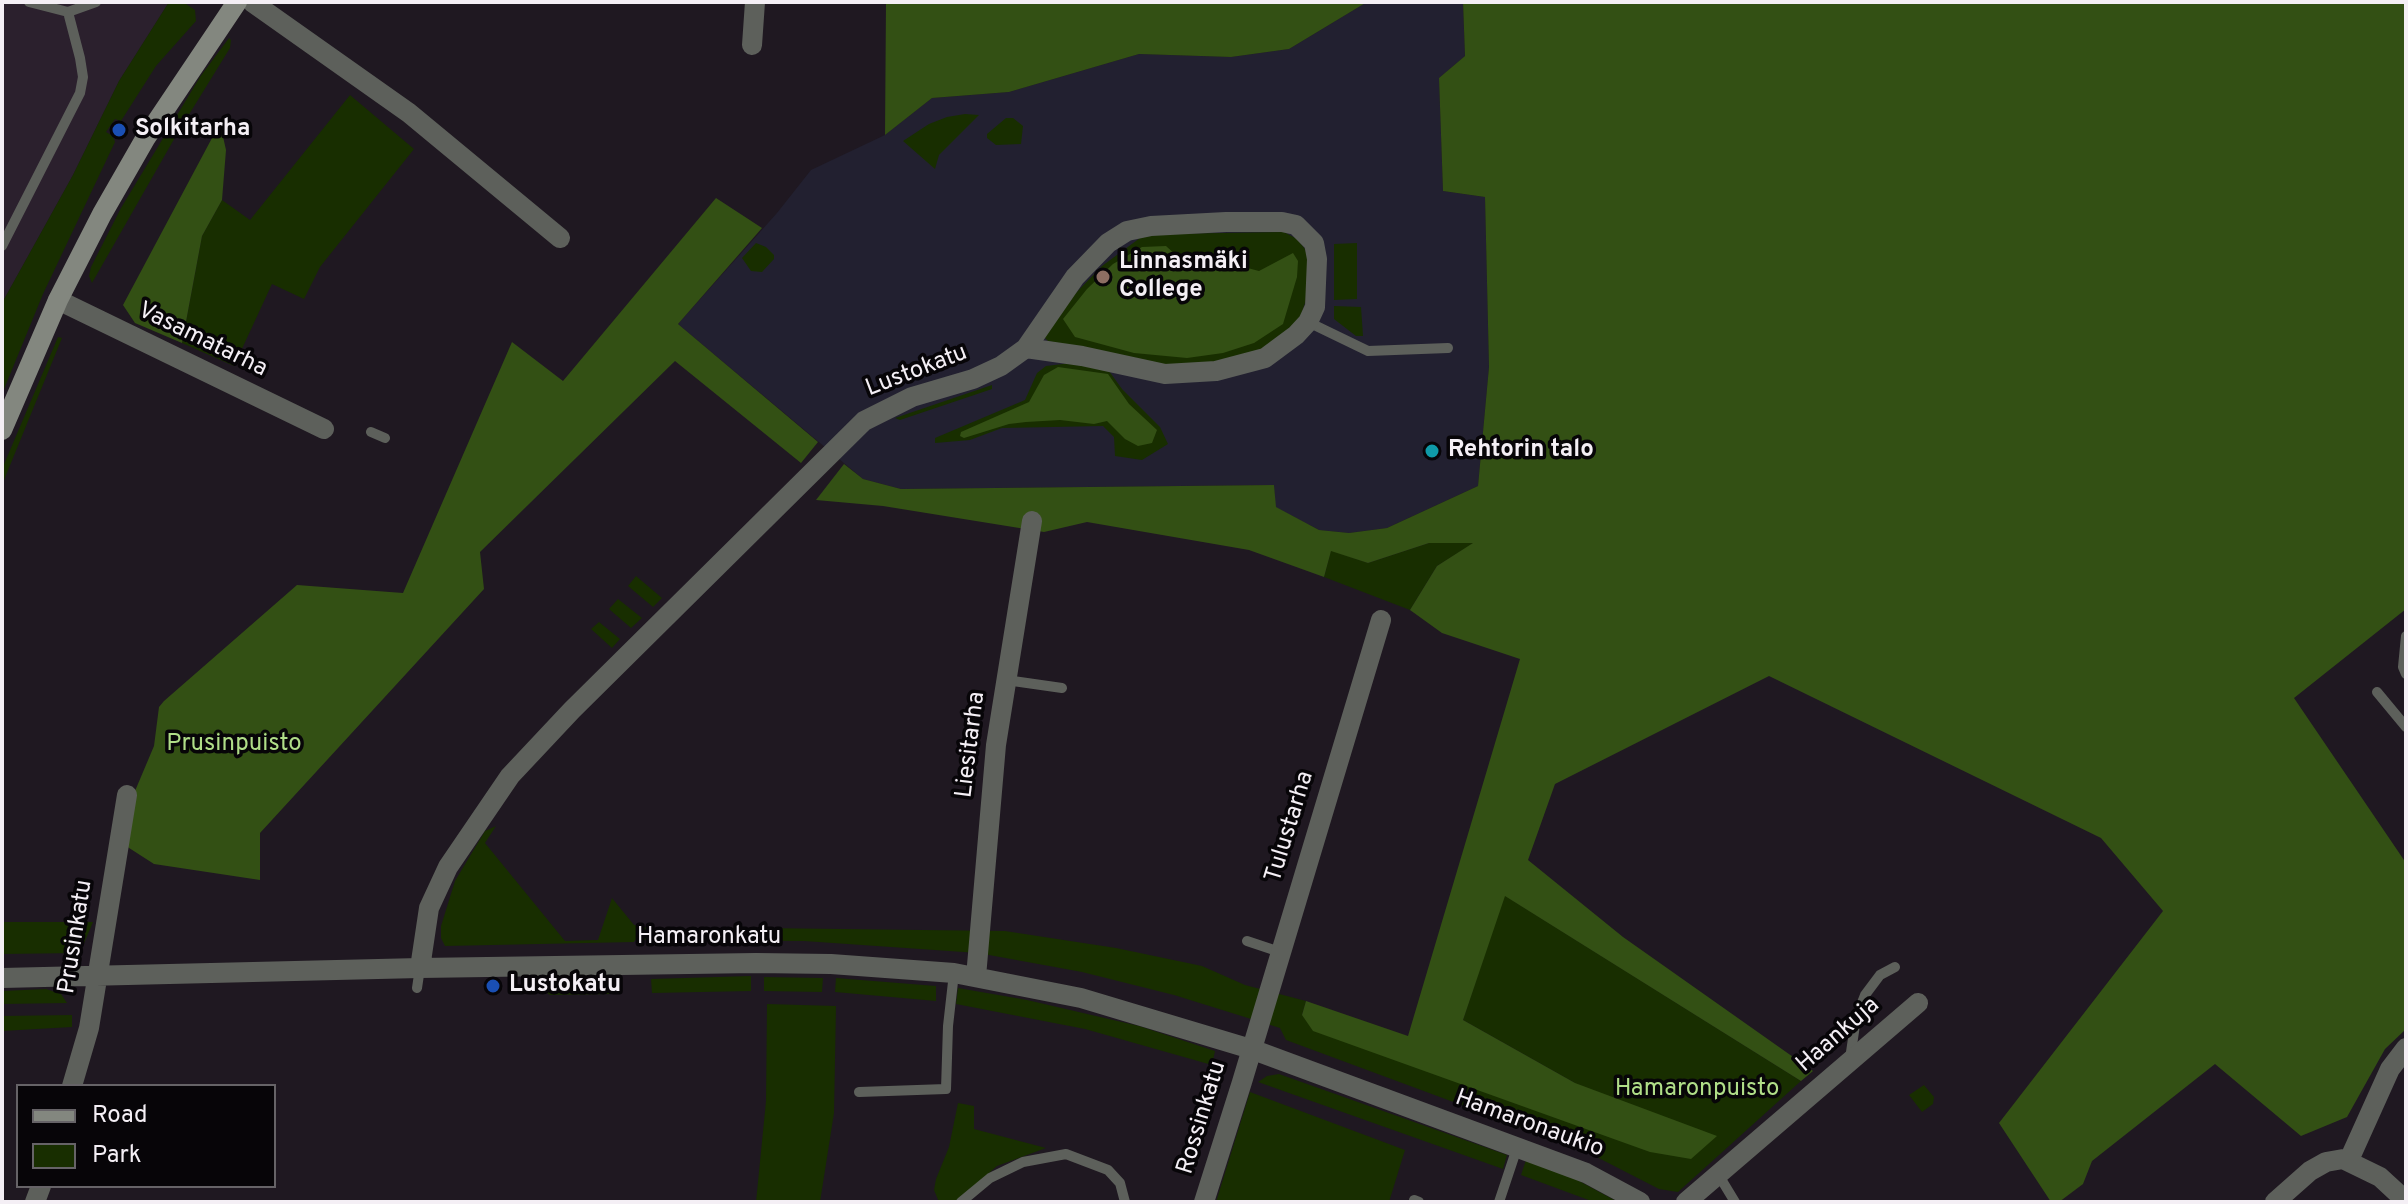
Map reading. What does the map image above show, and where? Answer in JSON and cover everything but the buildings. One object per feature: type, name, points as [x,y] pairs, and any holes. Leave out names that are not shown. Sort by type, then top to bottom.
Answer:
[{"type":"main road","points":[[2,430],[58,300],[145,139],[237,2]]},
{"type":"street","points":[[252,2],[409,113],[560,238]]},
{"type":"street","points":[[752,45],[755,2]]},
{"type":"street","name":"Lustokatu","points":[[420,968],[429,908],[448,867],[510,776],[580,702],[864,421],[912,397],[973,379],[1001,366],[1026,348],[1075,277],[1108,243],[1127,231],[1151,226],[1259,222],[1296,225],[1314,243],[1317,259],[1315,307],[1308,322]]},
{"type":"street","name":"Vasamatarha","points":[[58,300],[324,429]]},
{"type":"street","points":[[1026,348],[1082,356],[1165,374],[1216,371],[1265,358],[1308,322]]},
{"type":"street","name":"Liesitarha","points":[[976,977],[996,745],[1020,543],[1032,521]]},
{"type":"street","name":"Tulustarha","points":[[1251,1049],[1381,620]]},
{"type":"street","name":"Prusinkatu","points":[[73,1084],[89,1028],[127,795]]},
{"type":"street","name":"Hamaronkatu","points":[[2,978],[767,963],[831,964],[954,973],[1081,998],[1251,1049],[1396,1104]]},
{"type":"street","name":"Haankuja","points":[[1686,1202],[1918,1003]]},
{"type":"street","points":[[2349,1160],[2390,1069],[2406,1048]]},
{"type":"street","name":"Rossinkatu","points":[[1204,1202],[1251,1049]]},
{"type":"street","name":"Hamaronaukio","points":[[1396,1104],[1586,1173],[1640,1202]]},
{"type":"street","points":[[2275,1202],[2294,1183],[2326,1162],[2349,1160],[2380,1177],[2406,1201]]},
{"type":"lane","points":[[29,2],[68,12],[96,2]]},
{"type":"lane","points":[[2,246],[80,93],[83,77],[68,12]]},
{"type":"lane","points":[[1308,322],[1368,351],[1448,348]]},
{"type":"lane","points":[[371,432],[385,438]]},
{"type":"lane","points":[[2406,636],[2403,667],[2406,674]]},
{"type":"lane","points":[[1006,680],[1062,688]]},
{"type":"lane","points":[[2377,692],[2406,727]]},
{"type":"lane","points":[[1247,941],[1280,952]]},
{"type":"lane","points":[[1850,1061],[1856,1018],[1865,995],[1880,975],[1895,967]]},
{"type":"lane","points":[[417,988],[420,968]]},
{"type":"lane","points":[[859,1092],[946,1089],[954,973]]},
{"type":"lane","points":[[1499,1202],[1517,1148]]},
{"type":"lane","points":[[961,1202],[990,1178],[1023,1162],[1066,1154],[1108,1170],[1120,1183],[1125,1202]]},
{"type":"lane","points":[[1718,1174],[1735,1202]]},
{"type":"shaded area","points":[[2,2],[169,2],[119,81],[73,175],[2,303]]},
{"type":"shaded area","name":"Linnasmäki College","points":[[1367,2],[1463,2],[1465,56],[1439,78],[1443,191],[1485,197],[1489,367],[1478,486],[1387,528],[1349,533],[1319,530],[1275,507],[1274,485],[901,489],[863,479],[678,324],[811,170],[885,135],[932,98],[1009,92],[1139,54],[1231,57],[1289,49]]},
{"type":"green space","points":[[169,2],[183,2],[195,10],[196,21],[156,66],[121,121],[115,119],[106,132],[113,136],[115,142],[43,294],[2,394],[2,303],[73,175],[119,81]]},
{"type":"green space","points":[[886,2],[1367,2],[1289,49],[1231,57],[1139,54],[1009,92],[932,98],[885,135]]},
{"type":"green space","points":[[1463,2],[2406,2],[2406,609],[2294,698],[2406,863],[2406,1029],[2385,1049],[2347,1117],[2301,1136],[2215,1064],[2092,1161],[2083,1184],[2059,1202],[2051,1202],[1999,1123],[2163,911],[2101,838],[1769,676],[1555,784],[1528,860],[1623,937],[1813,1071],[1801,1081],[1505,896],[1463,1020],[1575,1083],[1717,1136],[1691,1159],[1650,1152],[1313,1031],[1302,1015],[1306,1001],[1408,1036],[1520,659],[1442,633],[1410,610],[1437,566],[1473,543],[1429,543],[1368,563],[1331,551],[1324,577],[1249,550],[1087,522],[1044,532],[883,506],[816,500],[844,464],[863,479],[901,489],[1274,485],[1276,507],[1319,530],[1349,533],[1387,528],[1478,486],[1489,367],[1485,197],[1443,191],[1439,78],[1465,56]]},
{"type":"green space","points":[[229,38],[230,48],[92,283],[89,276],[91,267],[121,208],[200,77]]},
{"type":"green space","points":[[350,95],[414,149],[320,267],[304,299],[272,284],[234,366],[182,343],[202,236],[222,200],[250,220]]},
{"type":"green space","points":[[965,114],[979,115],[939,155],[935,169],[903,141],[929,124]]},
{"type":"green space","points":[[1006,118],[1013,118],[1023,126],[1021,144],[996,145],[987,138],[987,134]]},
{"type":"green space","points":[[220,123],[226,150],[222,200],[202,236],[182,343],[135,323],[123,305]]},
{"type":"green space","name":"Prusinpuisto","points":[[716,198],[762,228],[678,324],[818,442],[801,463],[675,361],[480,552],[484,589],[260,833],[260,880],[154,864],[126,846],[135,791],[154,746],[159,707],[164,701],[297,585],[403,593],[512,342],[563,381]]},
{"type":"green space","points":[[1284,232],[1297,239],[1305,249],[1308,259],[1306,300],[1299,321],[1268,347],[1243,359],[1205,365],[1161,365],[1048,341],[1044,337],[1073,296],[1102,266],[1140,238],[1160,234]]},
{"type":"green space","points":[[756,243],[774,255],[762,272],[751,271],[742,258]]},
{"type":"green space","points":[[1357,243],[1357,299],[1334,300],[1334,244]]},
{"type":"green space","points":[[1166,246],[1178,257],[1202,256],[1259,271],[1293,253],[1298,261],[1297,277],[1283,324],[1254,343],[1223,353],[1187,358],[1134,353],[1075,337],[1063,319],[1087,289],[1113,264],[1142,247]]},
{"type":"green space","points":[[1334,306],[1361,307],[1363,336],[1356,336],[1334,319]]},
{"type":"green space","points":[[58,337],[62,338],[2,485],[2,469]]},
{"type":"green space","points":[[1071,363],[1109,371],[1122,389],[1160,427],[1168,444],[1142,460],[1115,456],[1114,437],[1103,426],[1002,428],[970,440],[935,443],[935,438],[1025,400],[1037,373],[1046,366]]},
{"type":"green space","points":[[1058,367],[1108,374],[1129,404],[1157,430],[1152,443],[1138,446],[1125,439],[1107,421],[1094,424],[1060,420],[1026,422],[964,438],[960,436],[961,432],[1029,402],[1044,375]]},
{"type":"green space","points":[[992,385],[992,389],[900,420],[895,418]]},
{"type":"green space","points":[[1429,543],[1474,543],[1437,566],[1410,610],[1324,577],[1331,550],[1368,563]]},
{"type":"green space","points":[[636,576],[662,598],[653,607],[628,586]]},
{"type":"green space","points":[[618,599],[642,618],[631,628],[609,609]]},
{"type":"green space","points":[[599,622],[620,639],[612,648],[591,629]]},
{"type":"green space","name":"Hamaronpuisto","points":[[496,826],[485,843],[565,941],[598,940],[612,898],[634,925],[663,930],[1005,931],[1116,948],[1202,966],[1245,985],[1306,1001],[1302,1015],[1575,1083],[1463,1020],[1504,895],[1801,1081],[1678,1192],[1659,1189],[1583,1150],[1286,1040],[1280,1028],[1174,995],[1082,972],[978,953],[804,941],[635,940],[445,946],[441,926],[455,881],[485,831]]},
{"type":"green space","points":[[2,922],[93,922],[80,953],[2,954]]},
{"type":"green space","points":[[751,976],[751,991],[652,993],[651,979]]},
{"type":"green space","points":[[764,977],[823,978],[822,992],[764,991]]},
{"type":"green space","points":[[836,978],[936,986],[936,1001],[835,992]]},
{"type":"green space","points":[[611,979],[612,994],[550,995],[534,984],[534,981]]},
{"type":"green space","points":[[958,988],[1027,1000],[1139,1026],[1215,1051],[1212,1065],[1085,1029],[956,1004]]},
{"type":"green space","points":[[46,989],[61,994],[67,1003],[2,1004],[2,991]]},
{"type":"green space","points":[[767,1004],[836,1006],[834,1113],[820,1202],[756,1202],[766,1101]]},
{"type":"green space","points":[[72,1015],[72,1027],[2,1031],[2,1016]]},
{"type":"green space","points":[[1279,1074],[1507,1155],[1503,1169],[1258,1082],[1267,1076]]},
{"type":"green space","points":[[1924,1085],[1934,1097],[1933,1104],[1922,1112],[1909,1095]]},
{"type":"green space","points":[[1250,1092],[1405,1150],[1389,1202],[1216,1202]]},
{"type":"green space","points":[[958,1103],[974,1106],[974,1129],[1046,1148],[997,1166],[956,1202],[939,1202],[934,1190],[936,1179],[949,1147]]},
{"type":"green space","points":[[1526,1160],[1568,1175],[1618,1202],[1594,1202],[1521,1175]]},
{"type":"place","name":"Solkitarha","points":[[119,130]]},
{"type":"place","name":"Linnasmäki College","points":[[1103,277]]},
{"type":"place","name":"Rehtorin talo","points":[[1432,451]]},
{"type":"place","name":"Lustokatu","points":[[493,986]]}]
